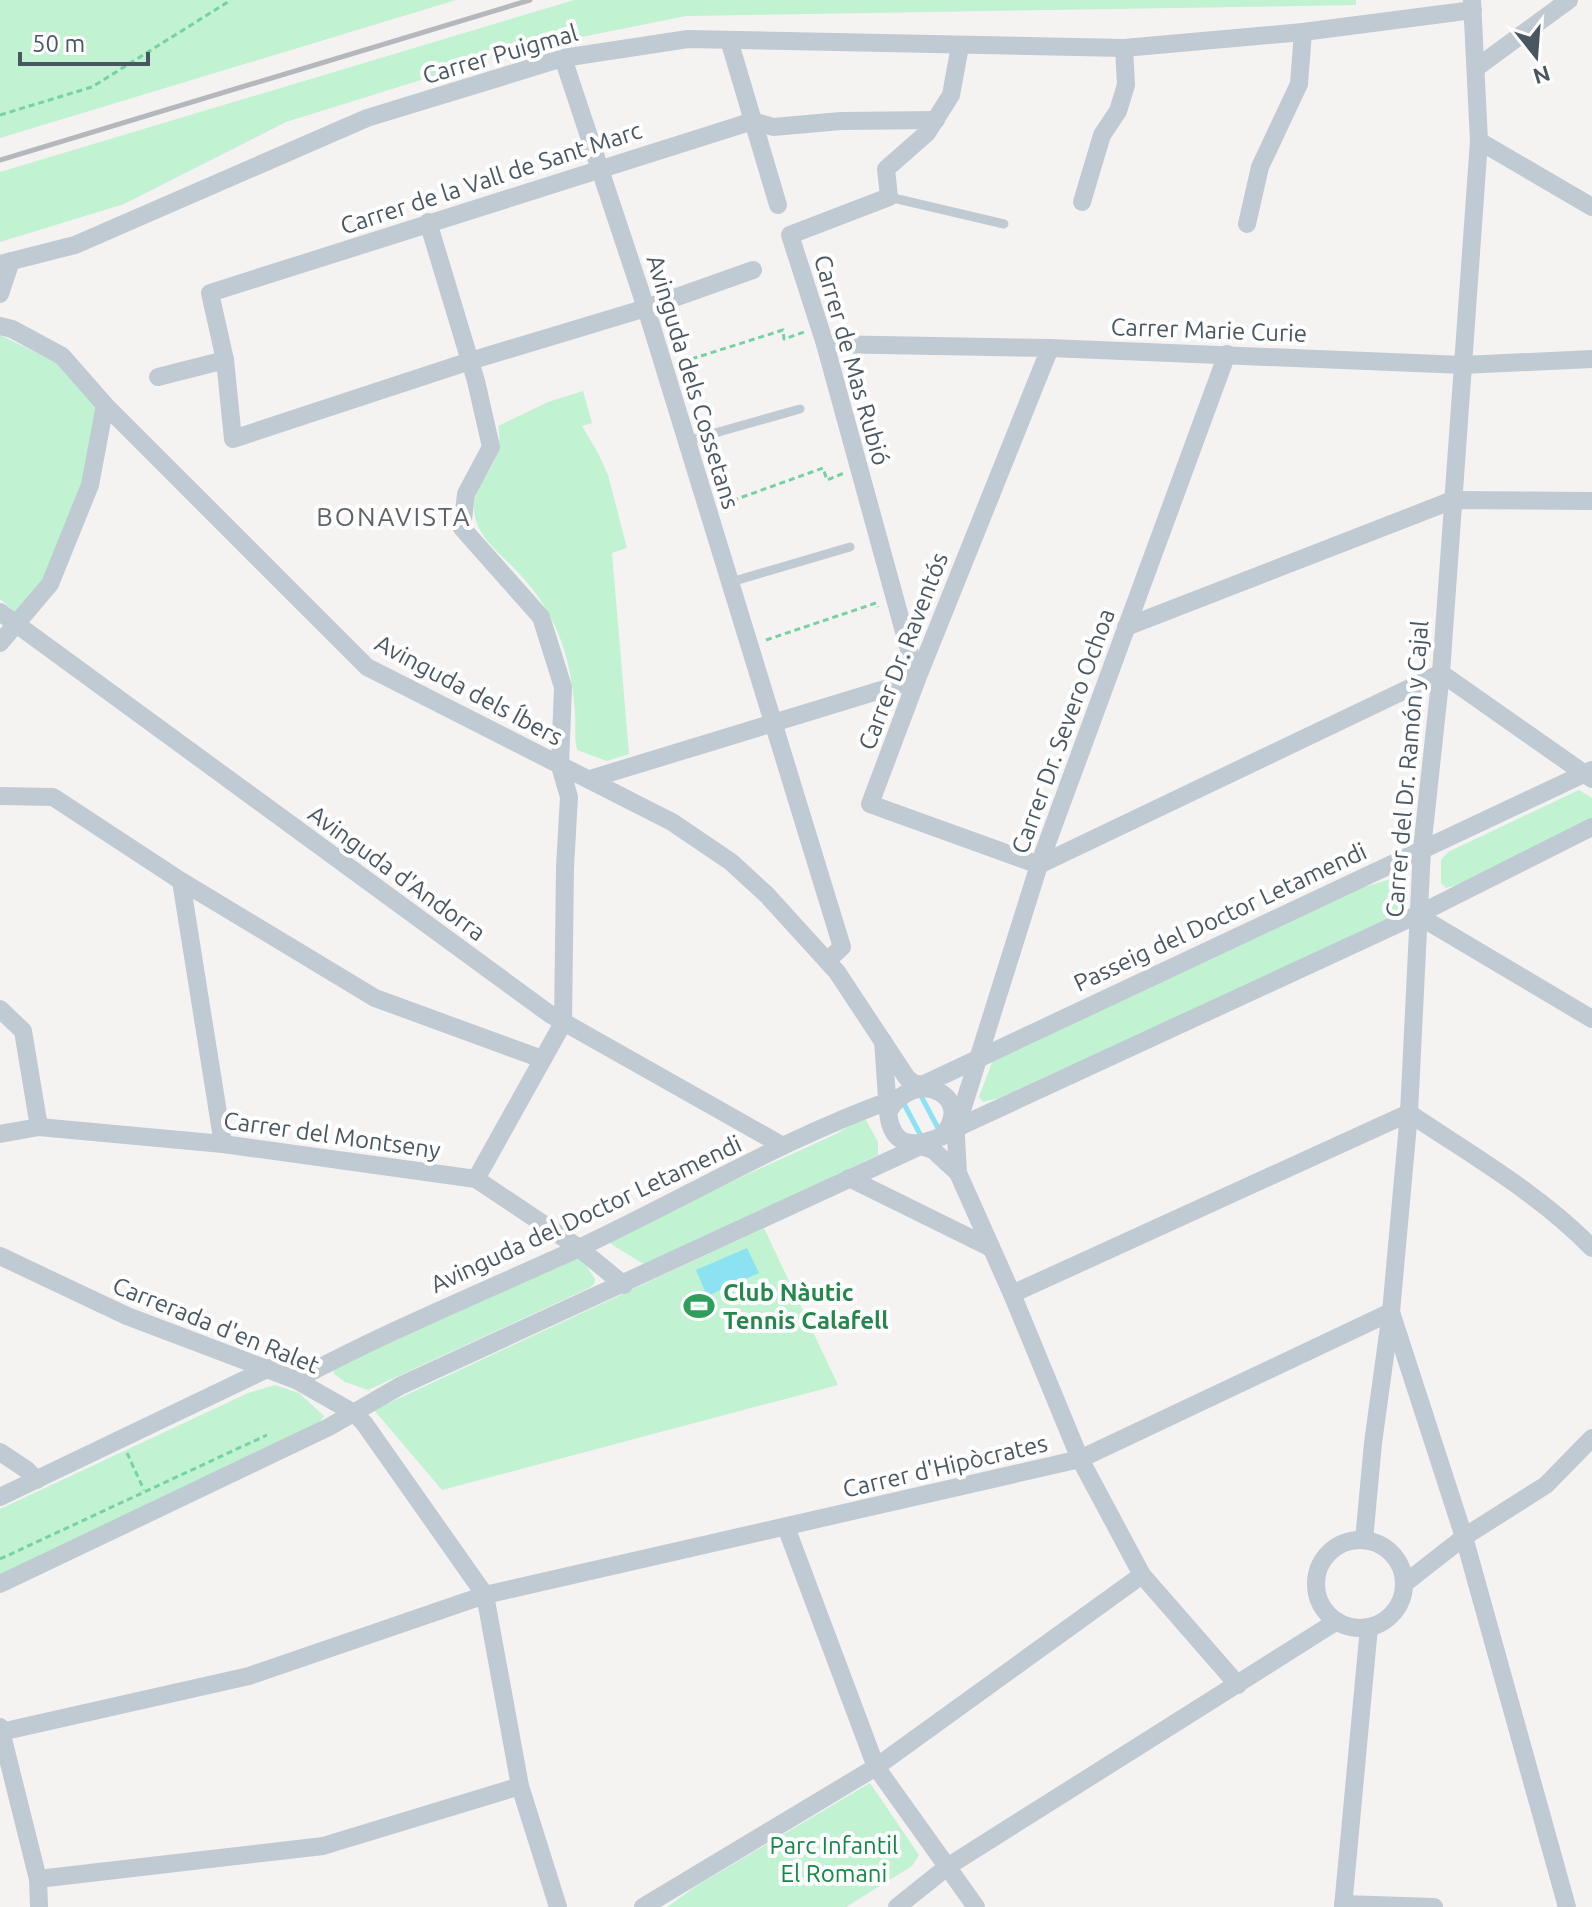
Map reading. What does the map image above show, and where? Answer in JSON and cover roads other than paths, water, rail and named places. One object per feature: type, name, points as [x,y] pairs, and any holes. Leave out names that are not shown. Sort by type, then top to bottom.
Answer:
[{"type":"street","points":[[1476,68],[1569,0]]},
{"type":"street","name":"Carrer del Dr. Ramón y Cajal","points":[[1364,1540],[1373,1443],[1391,1312],[1409,1113],[1417,915],[1441,673],[1479,141],[1472,5]]},
{"type":"street","name":"Carrer Puigmal","points":[[6,263],[75,245],[367,118],[563,58],[688,39],[1124,48],[1303,32],[1472,5]]},
{"type":"street","points":[[1247,224],[1260,167],[1299,84],[1303,32]]},
{"type":"street","points":[[729,40],[778,205]]},
{"type":"street","points":[[889,197],[886,169],[927,133],[936,120],[951,95],[960,46]]},
{"type":"street","points":[[1082,202],[1102,135],[1118,111],[1126,85],[1124,48]]},
{"type":"street","name":"Avinguda dels Cossetans","points":[[563,58],[646,308],[842,947],[827,961]]},
{"type":"street","name":"Carrer de la Vall de Sant Marc","points":[[470,361],[233,439],[225,360],[210,293],[753,121],[773,127],[841,121],[936,120]]},
{"type":"street","points":[[1479,141],[1592,207]]},
{"type":"street","name":"Carrer de Mas Rubió","points":[[889,197],[790,235],[822,336],[917,679]]},
{"type":"street","points":[[428,222],[470,361],[491,447],[466,494],[462,528],[541,617],[563,687],[560,766],[569,797],[563,1023],[476,1179]]},
{"type":"street","points":[[0,294],[6,263]]},
{"type":"street","points":[[470,361],[646,308],[753,270]]},
{"type":"street","name":"Avinguda dels Íbers","points":[[0,311],[6,328],[62,356],[105,405],[367,667],[672,822],[731,862],[767,895],[827,961],[913,1083],[908,1095]]},
{"type":"street","name":"Carrer Marie Curie","points":[[822,336],[1463,365],[1592,359]]},
{"type":"street","name":"Carrer Dr. Raventós","points":[[1039,865],[870,804],[1050,348]]},
{"type":"street","name":"Carrer Dr. Severo Ochoa","points":[[932,1139],[980,1056],[1039,865],[1227,354]]},
{"type":"street","points":[[158,377],[225,360]]},
{"type":"street","points":[[0,643],[50,584],[90,485],[105,405]]},
{"type":"street","points":[[1126,627],[1453,500],[1592,501]]},
{"type":"street","name":"Avinguda d'Andorra","points":[[0,612],[15,626],[563,1023],[783,1146]]},
{"type":"street","points":[[1039,865],[1441,673],[1589,774]]},
{"type":"street","points":[[590,779],[917,679]]},
{"type":"street","name":"Passeig del Doctor Letamendi","points":[[908,1095],[980,1056],[1589,774]]},
{"type":"street","points":[[0,796],[53,797],[181,881],[375,998],[542,1059]]},
{"type":"street","points":[[0,1584],[329,1427],[400,1386],[624,1285],[1417,915],[1592,827]]},
{"type":"street","points":[[181,881],[223,1144]]},
{"type":"street","points":[[1417,915],[1592,1019]]},
{"type":"street","points":[[0,1009],[23,1031],[39,1127]]},
{"type":"street","points":[[882,1038],[908,1095],[893,1133],[903,1141],[932,1139]]},
{"type":"street","points":[[908,1095],[948,1099],[952,1108],[932,1139],[933,1150],[958,1173]]},
{"type":"street","name":"Avinguda del Doctor Letamendi","points":[[296,1380],[372,1340],[579,1248],[783,1146],[908,1095]]},
{"type":"street","points":[[1012,1294],[1409,1113],[1519,1187],[1592,1248]]},
{"type":"street","name":"Carrer del Montseny","points":[[0,1134],[39,1127],[223,1144],[476,1179],[579,1248],[624,1285]]},
{"type":"street","points":[[932,1139],[958,1173],[1080,1459],[1142,1575],[1238,1685]]},
{"type":"street","points":[[849,1178],[991,1248]]},
{"type":"street","name":"Carrerada d'en Ralet","points":[[0,1256],[127,1316],[269,1368],[354,1413],[485,1595],[520,1786],[558,1907]]},
{"type":"street","points":[[1391,1312],[1464,1537],[1567,1907]]},
{"type":"street","name":"Carrer d'Hipòcrates","points":[[1,1730],[249,1676],[485,1595],[1080,1459],[1391,1312]]},
{"type":"street","points":[[0,1497],[269,1368]]},
{"type":"street","points":[[1404,1584],[1464,1537],[1546,1485],[1592,1438]]},
{"type":"street","points":[[0,1452],[37,1480]]},
{"type":"street","points":[[786,1527],[876,1767],[976,1907]]},
{"type":"street","points":[[1364,1540],[1382,1546],[1394,1555],[1402,1569],[1404,1584],[1395,1610],[1384,1621],[1369,1627],[1352,1627],[1326,1612],[1318,1599],[1316,1584],[1318,1569],[1327,1554],[1339,1545],[1364,1540]]},
{"type":"street","points":[[643,1907],[876,1767],[1142,1575]]},
{"type":"street","points":[[897,1907],[947,1867],[1337,1621]]},
{"type":"street","points":[[1369,1627],[1343,1906],[1434,1907]]},
{"type":"street","points":[[1,1730],[38,1879],[39,1907]]},
{"type":"street","points":[[38,1879],[323,1846],[520,1786]]},
{"type":"lane","points":[[889,197],[1004,224]]},
{"type":"lane","points":[[687,441],[800,409]]},
{"type":"lane","points":[[731,582],[850,547]]},
{"type":"water","points":[[747,1248],[759,1273],[707,1296],[696,1270]]},
{"type":"waterway","points":[[920,1094],[938,1128]]},
{"type":"waterway","points":[[903,1102],[921,1136]]},
{"type":"railway","points":[[0,160],[530,0]]},
{"type":"place","name":"Club Nàutic Tennis Calafell","points":[[699,1306]]},
{"type":"district","name":"BONAVISTA","points":[[394,516]]},
{"type":"park label","name":"Parc Infantil El Romani","points":[[834,1859]]}]
